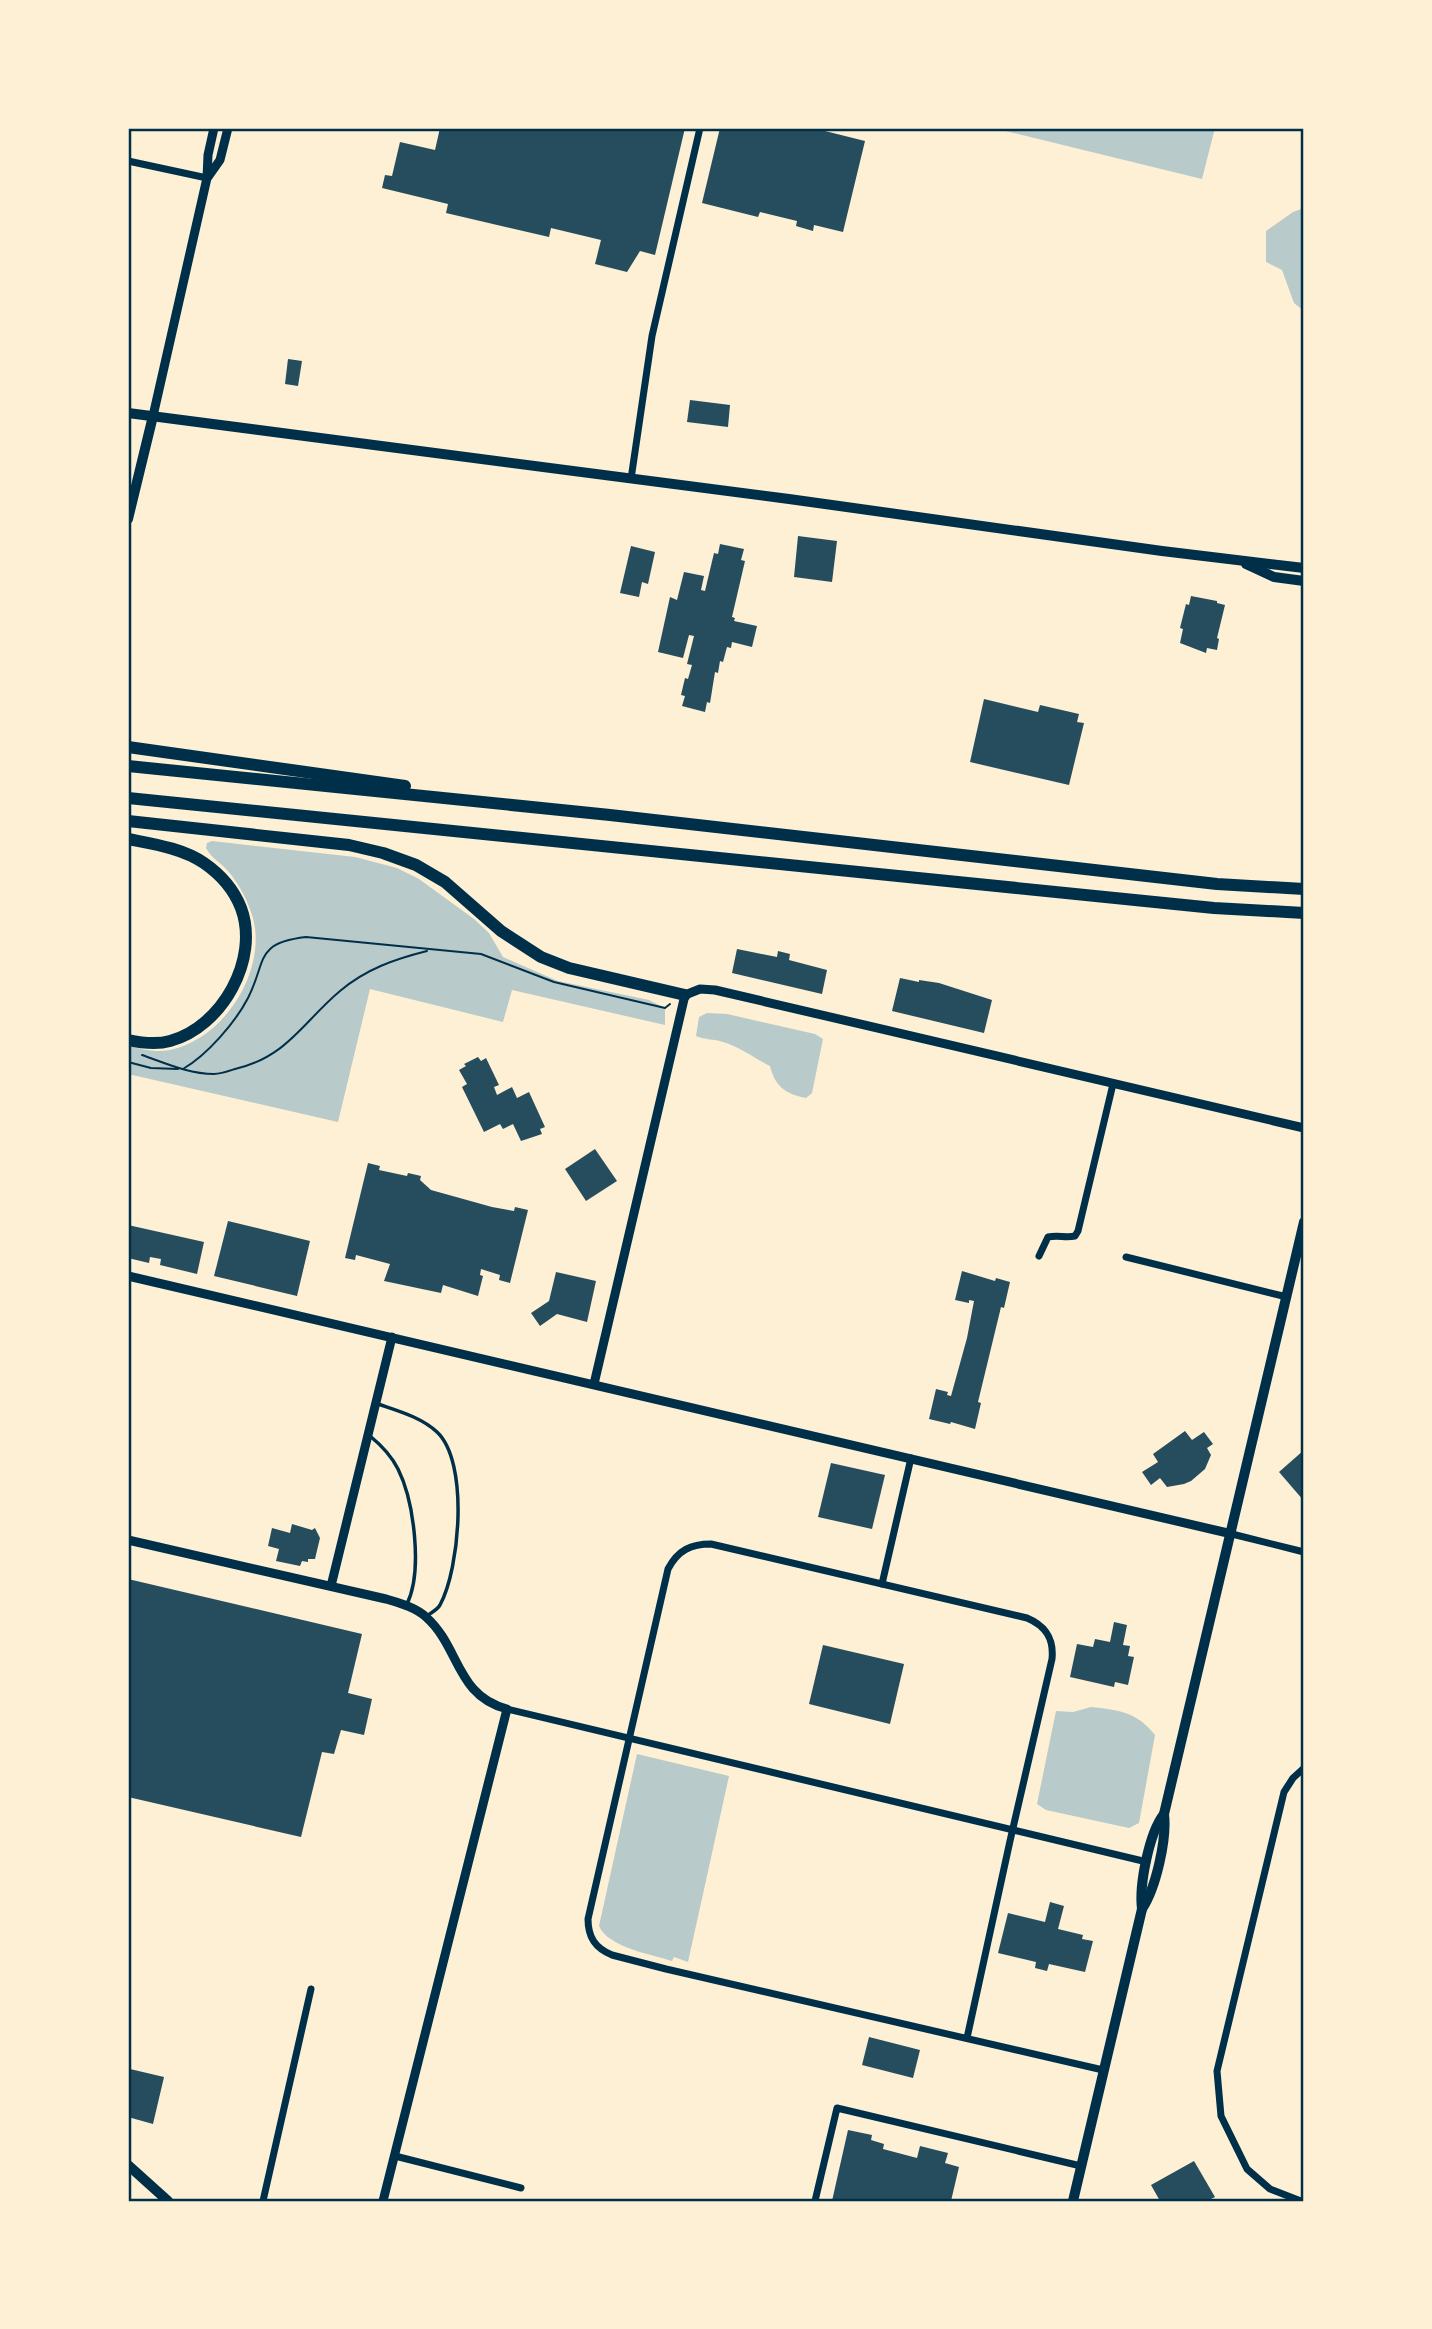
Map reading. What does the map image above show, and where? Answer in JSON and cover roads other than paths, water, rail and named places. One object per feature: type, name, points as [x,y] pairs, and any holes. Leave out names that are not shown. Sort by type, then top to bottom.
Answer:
[{"type":"highway","points":[[128,747],[610,815]]},
{"type":"highway","points":[[128,766],[610,815],[1217,884],[1304,889]]},
{"type":"highway","points":[[128,798],[1172,904],[1304,913]]},
{"type":"highway","points":[[128,821],[349,845],[383,853],[416,865],[445,882],[502,931],[541,957],[569,968],[685,995]]},
{"type":"highway","points":[[128,839],[178,851],[203,863],[218,875],[236,897],[245,928],[243,955],[236,980],[228,996],[211,1017],[192,1031],[170,1041],[142,1043],[128,1040]]},
{"type":"main road","points":[[128,413],[1304,568]]},
{"type":"main road","points":[[128,519],[153,416]]},
{"type":"main road","points":[[1237,560],[1274,577],[1304,581]]},
{"type":"main road","points":[[1073,2201],[1142,1909],[1150,1897],[1166,1827],[1164,1814],[1304,1222]]},
{"type":"main road","points":[[1142,1909],[1140,1894],[1147,1862],[1156,1824],[1164,1814]]},
{"type":"main road","points":[[128,2165],[168,2201]]},
{"type":"street","points":[[153,416],[207,178],[208,155],[214,128]]},
{"type":"street","points":[[207,178],[220,160],[228,128]]},
{"type":"street","points":[[631,479],[652,335],[700,128]]},
{"type":"street","points":[[128,161],[207,178]]},
{"type":"street","points":[[594,1384],[685,995],[700,989],[715,990],[1304,1128]]},
{"type":"street","points":[[1040,1255],[1048,1237],[1057,1235],[1068,1238],[1075,1236],[1078,1231],[1113,1084]]},
{"type":"street","points":[[1126,1258],[1287,1297]]},
{"type":"street","points":[[128,1276],[1304,1552]]},
{"type":"street","points":[[331,1586],[392,1338]]},
{"type":"street","points":[[883,1584],[911,1458]]},
{"type":"street","points":[[128,1539],[407,1605],[426,1617],[440,1635],[475,1694],[484,1702],[1147,1862]]},
{"type":"street","points":[[967,2038],[1052,1659],[1053,1648],[1049,1636],[1037,1622],[1027,1618],[711,1544],[696,1544],[685,1548],[668,1569],[588,1919],[592,1940],[612,1955],[1103,2070]]},
{"type":"street","points":[[383,2201],[507,1709]]},
{"type":"street","points":[[1301,2201],[1270,2189],[1247,2169],[1221,2116],[1217,2071],[1284,1792],[1304,1768]]},
{"type":"street","points":[[263,2201],[311,1989]]},
{"type":"street","points":[[815,2201],[837,2108],[1081,2166]]},
{"type":"street","points":[[395,2156],[521,2188]]},
{"type":"lane","points":[[376,1404],[418,1419],[437,1433],[449,1450],[455,1469],[457,1522],[450,1572],[439,1608],[426,1617]]},
{"type":"lane","points":[[368,1434],[397,1467],[409,1502],[415,1571],[407,1605]]}]
